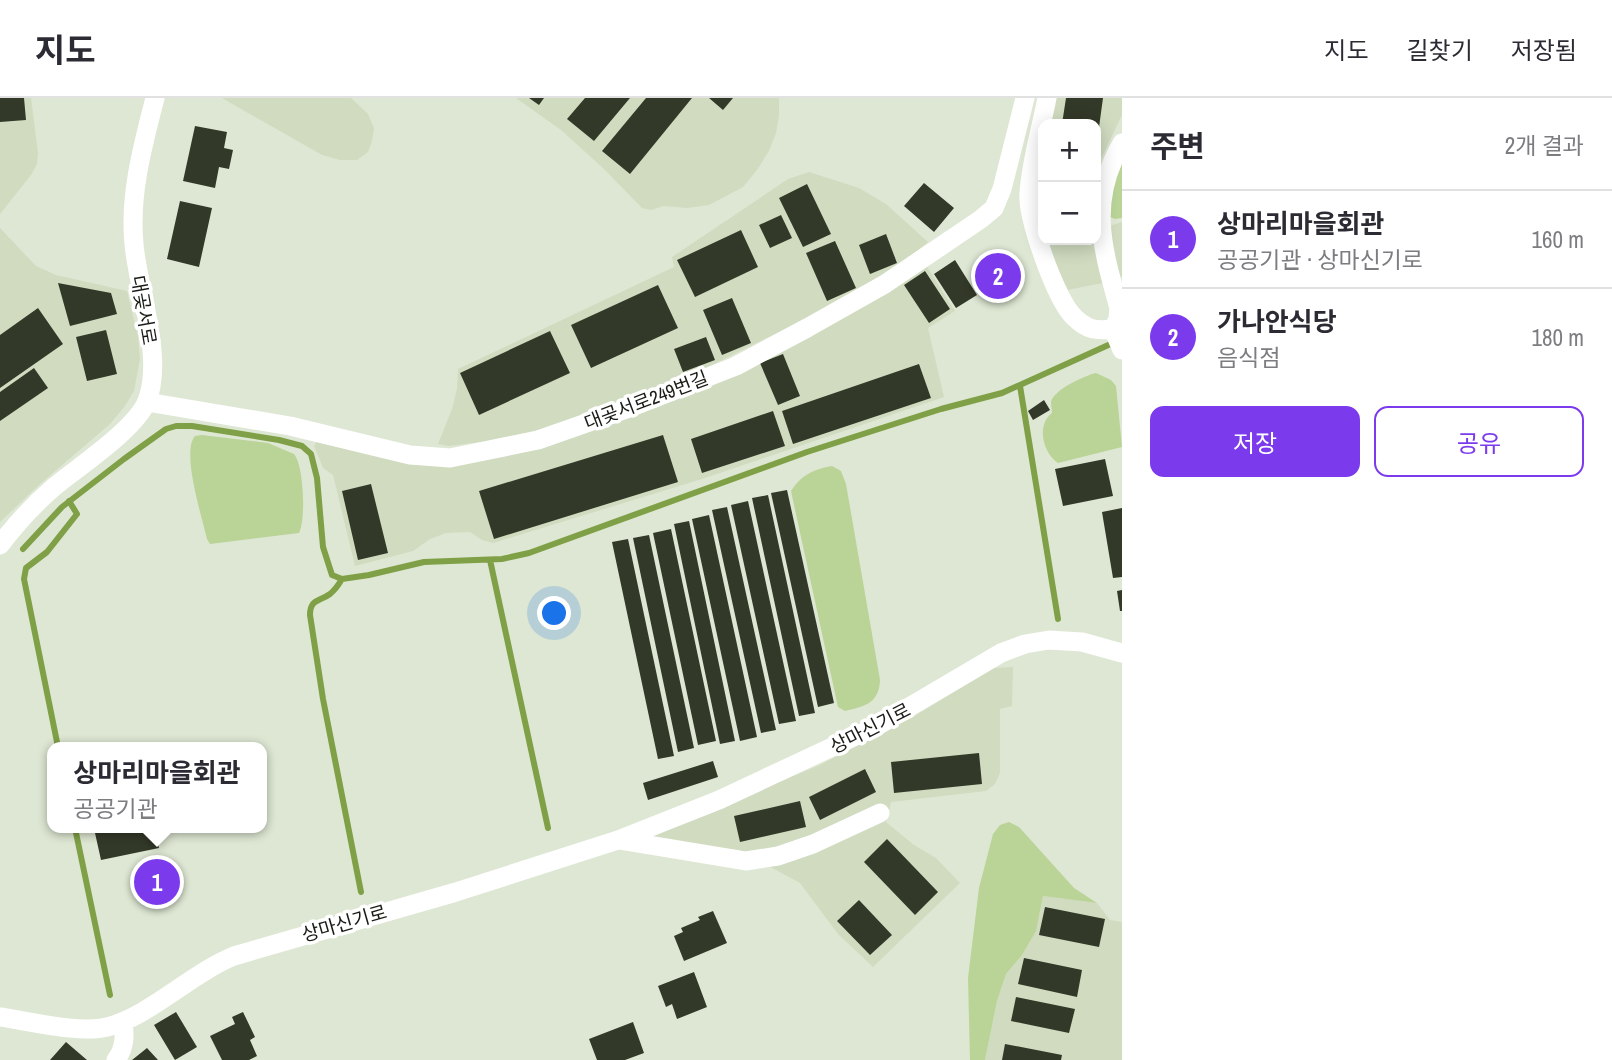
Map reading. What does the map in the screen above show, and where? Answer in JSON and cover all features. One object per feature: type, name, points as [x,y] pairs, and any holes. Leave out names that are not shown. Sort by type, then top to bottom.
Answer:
[{"type":"street","name":"대곶서로","points":[[0,545],[52,488],[128,427],[147,402],[153,368],[150,334],[134,242],[135,186],[155,98]]},
{"type":"street","name":"대곶서로249번길","points":[[147,402],[290,426],[410,455],[450,458],[538,440],[736,366],[885,284],[981,219],[994,208],[1002,189],[1025,98]]},
{"type":"street","points":[[1047,98],[1028,194],[1034,228],[1058,290],[1072,316],[1097,331],[1117,338],[1120,308],[1102,244],[1100,216],[1105,179],[1122,143]]},
{"type":"street","name":"상마신기로","points":[[0,1017],[81,1028],[104,1028],[123,1022],[214,964],[245,952],[456,892],[618,840],[719,800],[877,726],[1001,653],[1025,644],[1049,640],[1082,642],[1122,653]]},
{"type":"street","name":"상마신기로","points":[[618,840],[746,861],[778,856],[813,844],[880,813]]},
{"type":"street","points":[[116,1060],[121,1054],[125,1038],[123,1022]]},
{"type":"shaded area","points":[[0,98],[31,98],[38,153],[37,164],[31,175],[0,214]]},
{"type":"shaded area","points":[[222,98],[351,98],[368,114],[374,128],[372,141],[368,152],[357,160],[340,160],[322,155]]},
{"type":"shaded area","points":[[516,98],[779,98],[779,116],[769,151],[743,187],[709,205],[687,208],[664,206],[651,210],[642,208],[561,130]]},
{"type":"shaded area","points":[[1053,98],[1122,98],[1122,115],[1101,159],[1101,119],[1050,119]]},
{"type":"shaded area","points":[[809,172],[859,188],[886,204],[928,242],[907,259],[843,300],[694,374],[543,429],[488,441],[449,446],[438,444],[452,409],[458,369],[674,267],[672,257],[788,179]]},
{"type":"shaded area","points":[[1122,222],[1122,276],[1120,277],[1106,227]]},
{"type":"shaded area","points":[[0,228],[36,266],[56,275],[127,291],[138,337],[140,359],[134,391],[110,424],[0,522]]},
{"type":"shaded area","points":[[1047,245],[1094,245],[1103,283],[1067,290]]},
{"type":"shaded area","points":[[926,265],[955,311],[928,328],[944,397],[702,479],[493,543],[470,532],[446,533],[430,539],[413,551],[355,566],[333,475],[323,468],[314,446],[318,439],[401,462],[593,427]]},
{"type":"shaded area","points":[[1013,667],[1012,706],[1000,709],[1000,773],[995,784],[986,791],[891,802],[886,822],[914,845],[936,858],[960,883],[873,967],[838,934],[800,883],[739,850],[646,837],[820,765],[918,714],[994,668]]},
{"type":"shaded area","points":[[1043,896],[1097,903],[1110,920],[1122,922],[1122,1060],[985,1060],[997,1001],[1006,974],[1022,955],[1036,931]]},
{"type":"green space","points":[[1122,161],[1122,218],[1115,219],[1108,216],[1110,187]]},
{"type":"green space","points":[[1096,373],[1111,380],[1116,386],[1122,447],[1058,463],[1048,453],[1043,439],[1044,424],[1052,413],[1053,397],[1063,388]]},
{"type":"green space","points":[[195,436],[268,443],[294,454],[300,470],[303,493],[303,517],[299,533],[210,544],[191,470],[191,444]]},
{"type":"green space","points":[[832,466],[841,471],[846,484],[880,680],[874,699],[845,711],[838,707],[791,491],[808,474]]},
{"type":"green space","points":[[1009,822],[1019,827],[1074,888],[1097,903],[1043,896],[1036,931],[1022,955],[1006,974],[997,1001],[985,1060],[970,1060],[968,978],[979,888],[993,834],[1000,825]]},
{"type":"building","points":[[0,98],[24,98],[26,120],[0,122]]},
{"type":"building","points":[[529,98],[544,98],[539,105]]},
{"type":"building","points":[[585,98],[630,98],[594,141],[567,119]]},
{"type":"building","points":[[646,98],[692,98],[630,174],[602,151]]},
{"type":"building","points":[[709,98],[733,98],[723,110]]},
{"type":"building","points":[[1066,98],[1103,98],[1100,119],[1063,119]]},
{"type":"building","points":[[195,126],[227,132],[224,148],[233,150],[229,169],[219,167],[215,188],[183,181]]},
{"type":"building","points":[[924,183],[954,208],[934,232],[904,206]]},
{"type":"building","points":[[807,184],[831,234],[803,247],[779,198]]},
{"type":"building","points":[[180,201],[212,208],[199,267],[167,259]]},
{"type":"building","points":[[781,215],[792,238],[770,248],[759,225]]},
{"type":"building","points":[[741,230],[758,267],[695,297],[677,260]]},
{"type":"building","points":[[886,234],[897,263],[870,274],[859,245]]},
{"type":"building","points":[[835,241],[856,288],[827,301],[806,253]]},
{"type":"building","points":[[1007,254],[1021,276],[988,297],[974,277]]},
{"type":"building","points":[[955,260],[977,295],[956,308],[934,274]]},
{"type":"building","points":[[925,271],[950,309],[929,323],[904,285]]},
{"type":"building","points":[[58,283],[111,293],[117,314],[70,326]]},
{"type":"building","points":[[658,285],[678,328],[591,368],[571,325]]},
{"type":"building","points":[[732,298],[751,343],[722,355],[703,310]]},
{"type":"building","points":[[38,308],[63,344],[0,388],[0,335]]},
{"type":"building","points":[[106,330],[117,374],[87,381],[76,337]]},
{"type":"building","points":[[550,331],[570,373],[479,415],[460,373]]},
{"type":"building","points":[[706,337],[715,360],[683,372],[674,349]]},
{"type":"building","points":[[783,354],[800,396],[778,405],[760,363]]},
{"type":"building","points":[[919,364],[931,398],[793,444],[782,411]]},
{"type":"building","points":[[34,368],[48,388],[0,421],[0,392]]},
{"type":"building","points":[[1044,400],[1050,410],[1033,420],[1028,411]]},
{"type":"building","points":[[773,411],[785,446],[702,473],[691,439]]},
{"type":"building","points":[[663,435],[678,482],[494,539],[479,491]]},
{"type":"building","points":[[1105,459],[1113,496],[1063,506],[1055,469]]},
{"type":"building","points":[[371,484],[388,553],[358,560],[342,491]]},
{"type":"building","points":[[787,490],[834,703],[818,707],[771,493]]},
{"type":"building","points":[[768,495],[815,713],[799,716],[752,498]]},
{"type":"building","points":[[748,501],[796,721],[779,724],[731,505]]},
{"type":"building","points":[[727,507],[776,730],[761,733],[712,510]]},
{"type":"building","points":[[1122,508],[1122,577],[1113,578],[1102,512]]},
{"type":"building","points":[[709,515],[757,737],[740,741],[692,519]]},
{"type":"building","points":[[689,521],[735,741],[720,744],[674,524]]},
{"type":"building","points":[[671,529],[716,741],[698,745],[653,533]]},
{"type":"building","points":[[649,535],[694,748],[678,752],[633,538]]},
{"type":"building","points":[[628,539],[674,756],[658,759],[612,542]]},
{"type":"building","points":[[1122,590],[1122,611],[1120,611],[1117,591]]},
{"type":"building","points":[[979,753],[982,784],[894,793],[891,762]]},
{"type":"building","points":[[713,761],[718,777],[648,800],[643,783]]},
{"type":"building","points":[[865,769],[876,792],[820,820],[809,797]]},
{"type":"building","points":[[800,801],[806,827],[740,842],[734,816]]},
{"type":"building","points":[[95,833],[155,833],[159,848],[101,860]]},
{"type":"building","points":[[887,839],[938,892],[915,915],[864,862]]},
{"type":"building","points":[[166,858],[175,900],[148,906],[139,864]]},
{"type":"building","points":[[859,900],[892,935],[870,955],[837,921]]},
{"type":"building","points":[[1045,907],[1105,919],[1099,947],[1039,935]]},
{"type":"building","points":[[713,911],[727,943],[684,961],[674,936],[683,932],[681,928],[700,920],[698,917]]},
{"type":"building","points":[[1024,958],[1082,970],[1077,997],[1018,984]]},
{"type":"building","points":[[694,972],[707,1007],[677,1019],[672,1004],[666,1007],[658,986]]},
{"type":"building","points":[[1016,997],[1075,1009],[1069,1033],[1011,1021]]},
{"type":"building","points":[[176,1012],[197,1047],[175,1060],[154,1025]]},
{"type":"building","points":[[243,1012],[255,1037],[250,1040],[257,1056],[249,1060],[222,1060],[210,1036],[235,1024],[232,1017]]},
{"type":"building","points":[[633,1022],[644,1053],[625,1060],[597,1060],[589,1039]]},
{"type":"building","points":[[66,1042],[87,1060],[50,1060]]},
{"type":"building","points":[[1005,1044],[1062,1055],[1061,1060],[1002,1060]]},
{"type":"building","points":[[147,1048],[158,1060],[132,1060]]},
{"type":"waterway","points":[[23,549],[62,507],[124,459],[166,429],[192,426],[279,440],[302,446],[311,454],[317,478],[323,547],[332,575],[342,579],[424,562],[502,559],[529,553],[807,452],[941,409],[1002,393],[1115,342]]},
{"type":"waterway","points":[[1020,386],[1058,619]]},
{"type":"waterway","points":[[57,742],[24,579],[26,568],[47,552],[77,514],[69,501]]},
{"type":"waterway","points":[[490,560],[548,828]]},
{"type":"waterway","points":[[342,579],[330,594],[313,603],[310,615],[323,699],[361,892]]},
{"type":"waterway","points":[[76,833],[110,995]]},
{"type":"place","name":"가나안식당","points":[[998,276]]},
{"type":"place","name":"상마리마을회관","points":[[157,882]]}]
